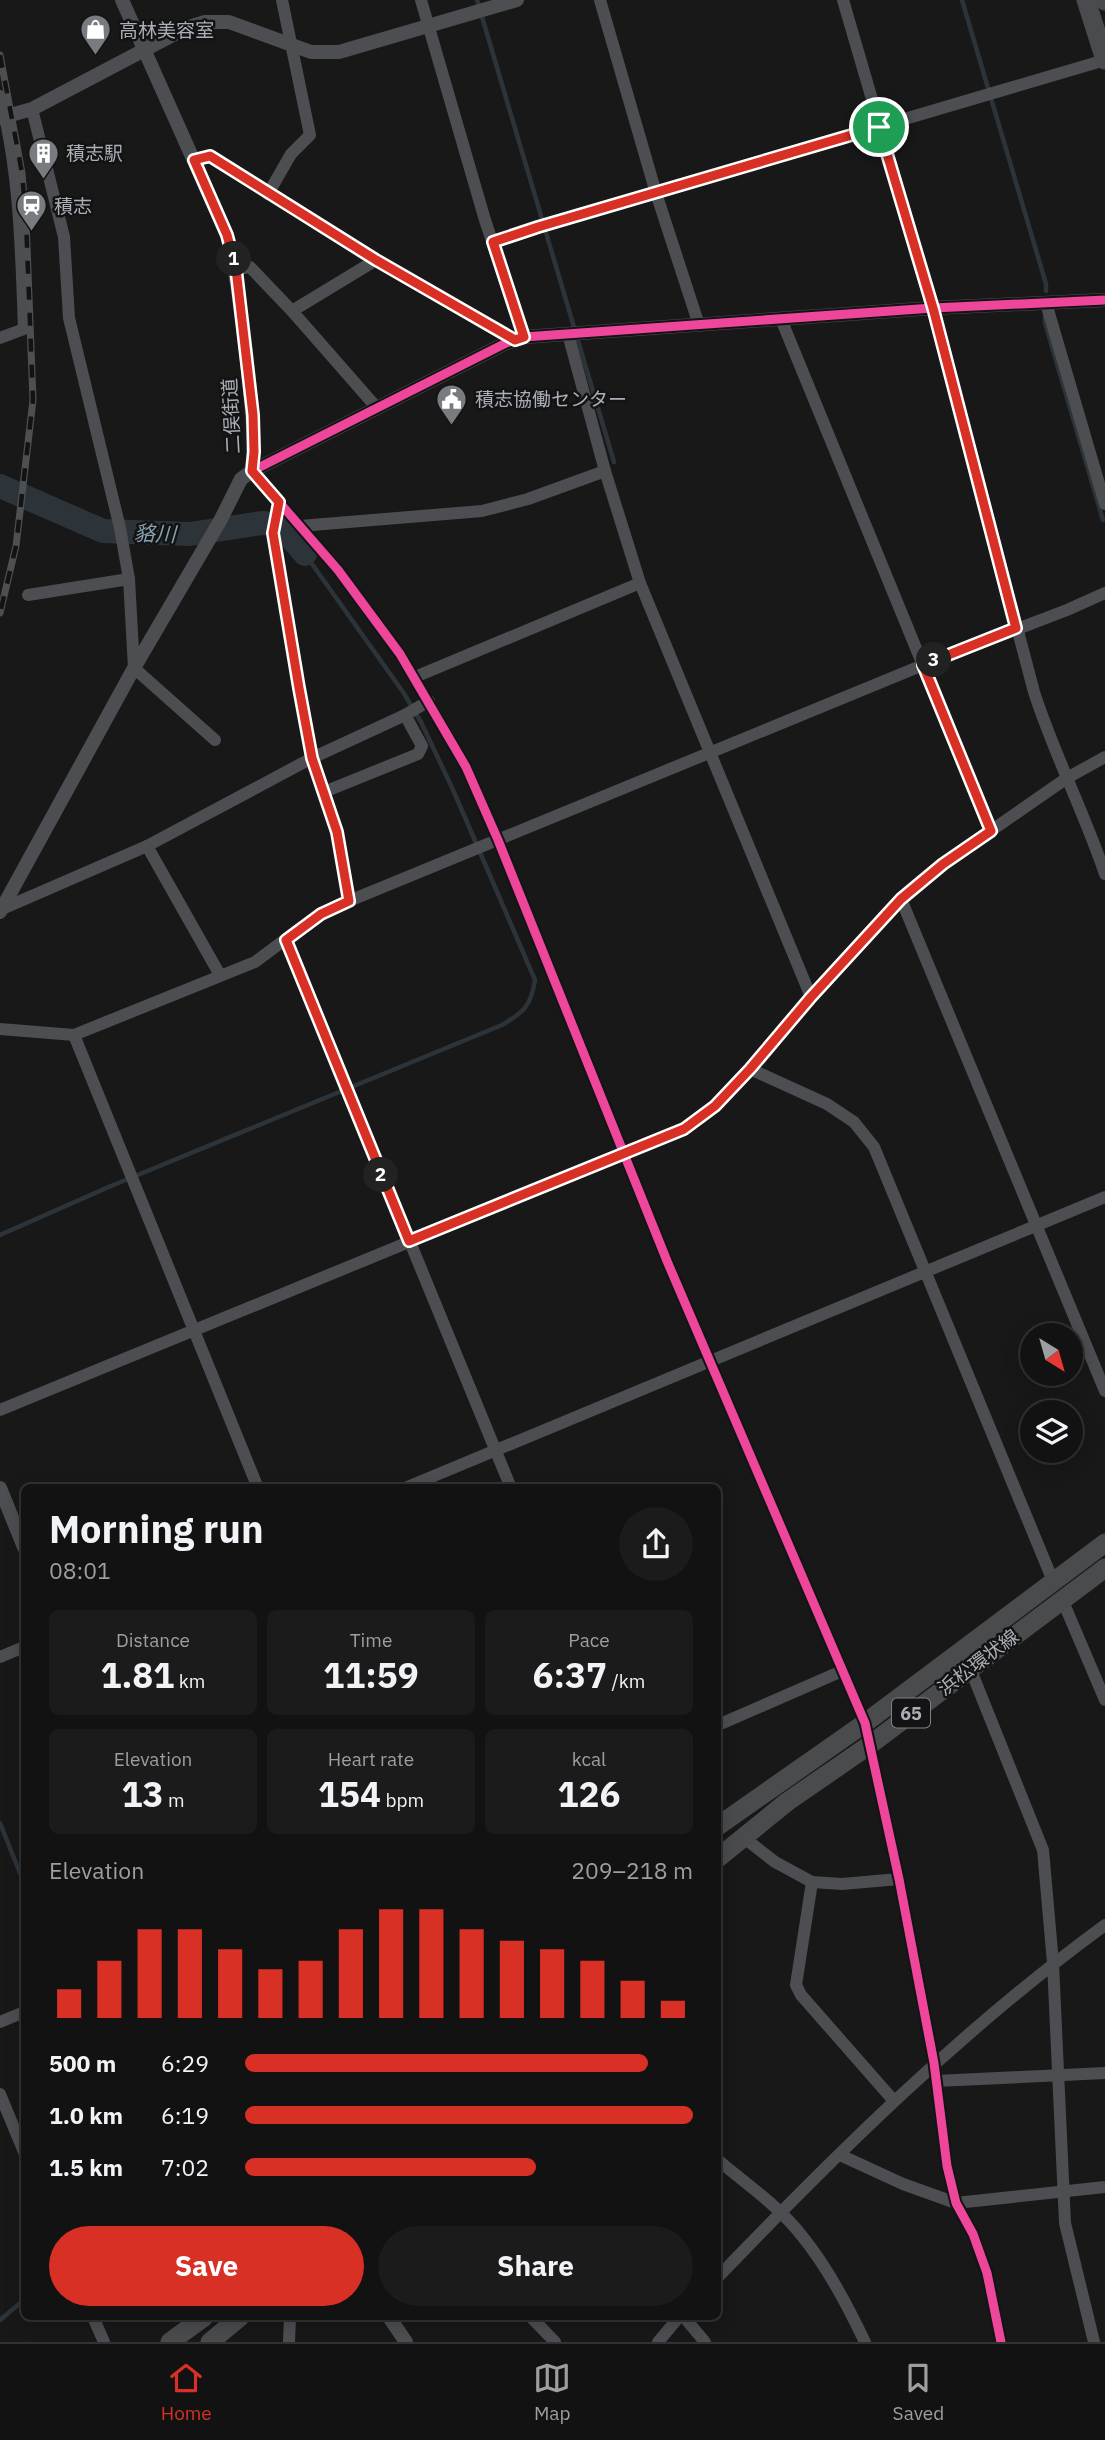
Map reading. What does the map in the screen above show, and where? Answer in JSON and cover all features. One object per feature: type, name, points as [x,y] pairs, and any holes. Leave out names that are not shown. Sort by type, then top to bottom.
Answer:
[{"type":"highway","points":[[1086,0],[1105,60]]},
{"type":"main road","name":"浜松環状線","points":[[721,1824],[864,1723],[1105,1543]]},
{"type":"main road","name":"浜松環状線","points":[[721,1855],[787,1802],[871,1744],[1105,1567]]},
{"type":"main road","points":[[170,2342],[200,2320]]},
{"type":"main road","points":[[210,2342],[236,2320]]},
{"type":"street","name":"二俣街道","points":[[1,911],[134,668],[209,541],[241,479],[252,471],[253,415],[236,269],[227,235],[122,0]]},
{"type":"street","points":[[268,194],[291,154],[310,135],[282,0]]},
{"type":"street","points":[[421,0],[519,338]]},
{"type":"street","points":[[3,117],[32,109],[186,29],[205,22],[229,22],[311,52],[339,52],[517,0]]},
{"type":"street","points":[[600,0],[656,193],[699,325]]},
{"type":"street","points":[[843,0],[933,308],[1016,628],[1048,736],[1090,830],[1105,874]]},
{"type":"street","points":[[493,242],[542,225],[1105,60]]},
{"type":"street","points":[[0,96],[19,209],[24,329],[0,338]]},
{"type":"street","points":[[32,109],[64,237],[69,318],[129,579],[134,668],[215,740]]},
{"type":"street","points":[[194,160],[210,156],[376,260],[519,338]]},
{"type":"street","points":[[292,312],[376,260]]},
{"type":"street","points":[[236,269],[250,267],[377,408]]},
{"type":"street","points":[[1001,2342],[988,2273],[973,2234],[956,2203],[947,2166],[933,2063],[899,1878],[871,1744],[864,1723],[709,1362],[492,842],[466,767],[424,704],[415,677],[346,581],[300,526],[278,508],[252,471],[519,338],[933,308],[1105,300]]},
{"type":"street","points":[[1046,303],[1105,504]]},
{"type":"street","points":[[781,319],[991,831]]},
{"type":"street","points":[[575,333],[605,471],[640,583],[811,997]]},
{"type":"street","points":[[300,526],[482,511],[528,499],[605,471]]},
{"type":"street","points":[[278,508],[273,533],[312,758],[337,832],[349,901]]},
{"type":"street","points":[[28,595],[129,579]]},
{"type":"street","points":[[415,677],[640,583]]},
{"type":"street","points":[[0,1029],[74,1035],[255,962],[321,914],[349,901],[1105,593]]},
{"type":"street","points":[[1,911],[146,846],[312,758],[424,704]]},
{"type":"street","points":[[324,792],[418,754],[422,746],[406,714]]},
{"type":"street","points":[[0,1410],[684,1129],[715,1106],[750,1069],[811,997],[901,899],[943,864],[1068,778],[1105,757]]},
{"type":"street","points":[[146,846],[220,975]]},
{"type":"street","points":[[901,899],[1105,1391]]},
{"type":"street","points":[[286,940],[509,1484]]},
{"type":"street","points":[[74,1035],[256,1484]]},
{"type":"street","points":[[750,1069],[827,1104],[854,1122],[874,1147],[1053,1581]]},
{"type":"street","points":[[415,1484],[1105,1197]]},
{"type":"street","points":[[0,1488],[21,1540]]},
{"type":"street","points":[[1062,1600],[1105,1700]]},
{"type":"street","points":[[0,1657],[21,1648]]},
{"type":"street","points":[[970,1668],[1043,1850],[1053,1963],[1065,2222],[1094,2342]]},
{"type":"street","points":[[721,1724],[842,1671]]},
{"type":"street","points":[[743,1837],[775,1862],[812,1882],[842,1884],[899,1878]]},
{"type":"street","points":[[812,1882],[796,1985],[894,2101]]},
{"type":"street","points":[[721,2274],[780,2212],[933,2063],[1053,1963],[1105,1925]]},
{"type":"street","points":[[0,2022],[21,2013]]},
{"type":"street","points":[[936,2081],[1105,2073]]},
{"type":"street","points":[[0,2094],[21,2145]]},
{"type":"street","points":[[840,2155],[903,2184],[956,2203],[1105,2187]]},
{"type":"street","points":[[721,2163],[780,2212],[802,2235],[837,2287],[865,2342]]},
{"type":"street","points":[[94,2320],[104,2342]]},
{"type":"street","points":[[289,2342],[290,2320]]},
{"type":"street","points":[[391,2320],[406,2342]]},
{"type":"street","points":[[534,2320],[555,2342]]},
{"type":"street","points":[[658,2342],[679,2320]]},
{"type":"street","points":[[685,2320],[705,2342]]},
{"type":"waterway","points":[[477,0],[614,462]]},
{"type":"waterway","points":[[962,0],[1046,291]]},
{"type":"waterway","points":[[1045,316],[1103,520]]},
{"type":"waterway","name":"貉川","points":[[0,486],[103,531],[190,534],[262,523],[279,524],[305,554]]},
{"type":"waterway","points":[[0,1235],[111,1186],[502,1025],[521,1012],[529,1002],[535,980],[421,722],[403,692],[305,554]]},
{"type":"waterway","points":[[0,1823],[21,1876]]},
{"type":"waterway","points":[[0,2320],[21,2302]]},
{"type":"railway","points":[[0,55],[22,173],[33,400],[16,546],[0,613]]},
{"type":"cycle path","points":[[1001,2342],[987,2273],[973,2234],[956,2203],[947,2166],[934,2063],[899,1879],[865,1723],[667,1261],[498,840],[466,767],[400,654],[338,570],[252,471],[506,343],[524,337],[933,308],[1105,300]]},
{"type":"place","name":"高林美容室","points":[[96,57]]},
{"type":"place","name":"積志駅","points":[[43,180]]},
{"type":"place","name":"積志","points":[[31,233]]},
{"type":"place","name":"積志協働センター","points":[[452,426]]},
{"type":"route","points":[[879,127],[933,308],[1016,628],[923,665],[991,831],[943,864],[901,899],[811,997],[750,1069],[715,1106],[684,1129],[409,1241],[349,1100],[286,940],[321,914],[349,901],[337,832],[312,758],[299,688],[273,533],[279,502],[252,471],[253,415],[236,269],[227,235],[194,160],[210,156],[376,260],[515,340],[524,337],[493,242],[879,127]]}]
